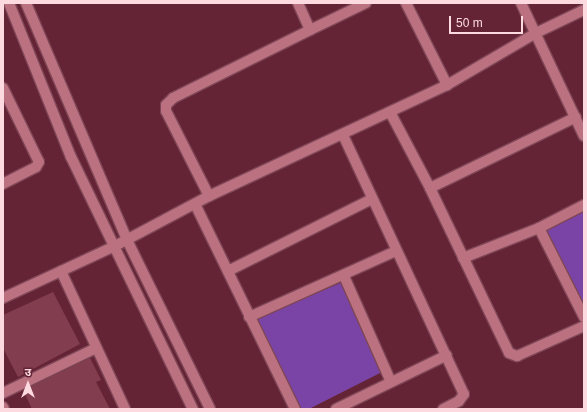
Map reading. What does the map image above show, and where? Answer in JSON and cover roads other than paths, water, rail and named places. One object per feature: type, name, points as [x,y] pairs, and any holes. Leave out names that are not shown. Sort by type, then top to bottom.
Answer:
[{"type":"street","points":[[9,3],[71,156],[113,246],[193,409]]},
{"type":"street","points":[[26,3],[126,240],[210,409]]},
{"type":"street","points":[[298,3],[310,30]]},
{"type":"street","points":[[209,196],[166,111],[166,105],[173,98],[366,3]]},
{"type":"street","points":[[406,3],[447,85]]},
{"type":"street","points":[[521,3],[584,136]]},
{"type":"street","points":[[3,298],[126,240],[209,196],[343,135],[447,85],[536,33],[584,10]]},
{"type":"street","points":[[3,88],[38,162],[36,167],[3,184]]},
{"type":"street","points":[[390,112],[430,188],[507,350],[513,356],[584,326]]},
{"type":"street","points":[[430,188],[576,117]]},
{"type":"street","points":[[343,135],[464,394],[459,401],[443,409]]},
{"type":"street","points":[[228,271],[372,199]]},
{"type":"street","points":[[195,204],[228,271],[248,317],[295,409]]},
{"type":"street","points":[[463,258],[539,228],[584,205]]},
{"type":"street","points":[[539,228],[584,317]]},
{"type":"street","points":[[248,317],[344,276],[396,251]]},
{"type":"street","points":[[61,271],[125,409]]},
{"type":"street","points":[[344,276],[391,382]]},
{"type":"street","points":[[3,393],[96,348]]},
{"type":"street","points":[[336,409],[447,355]]}]
